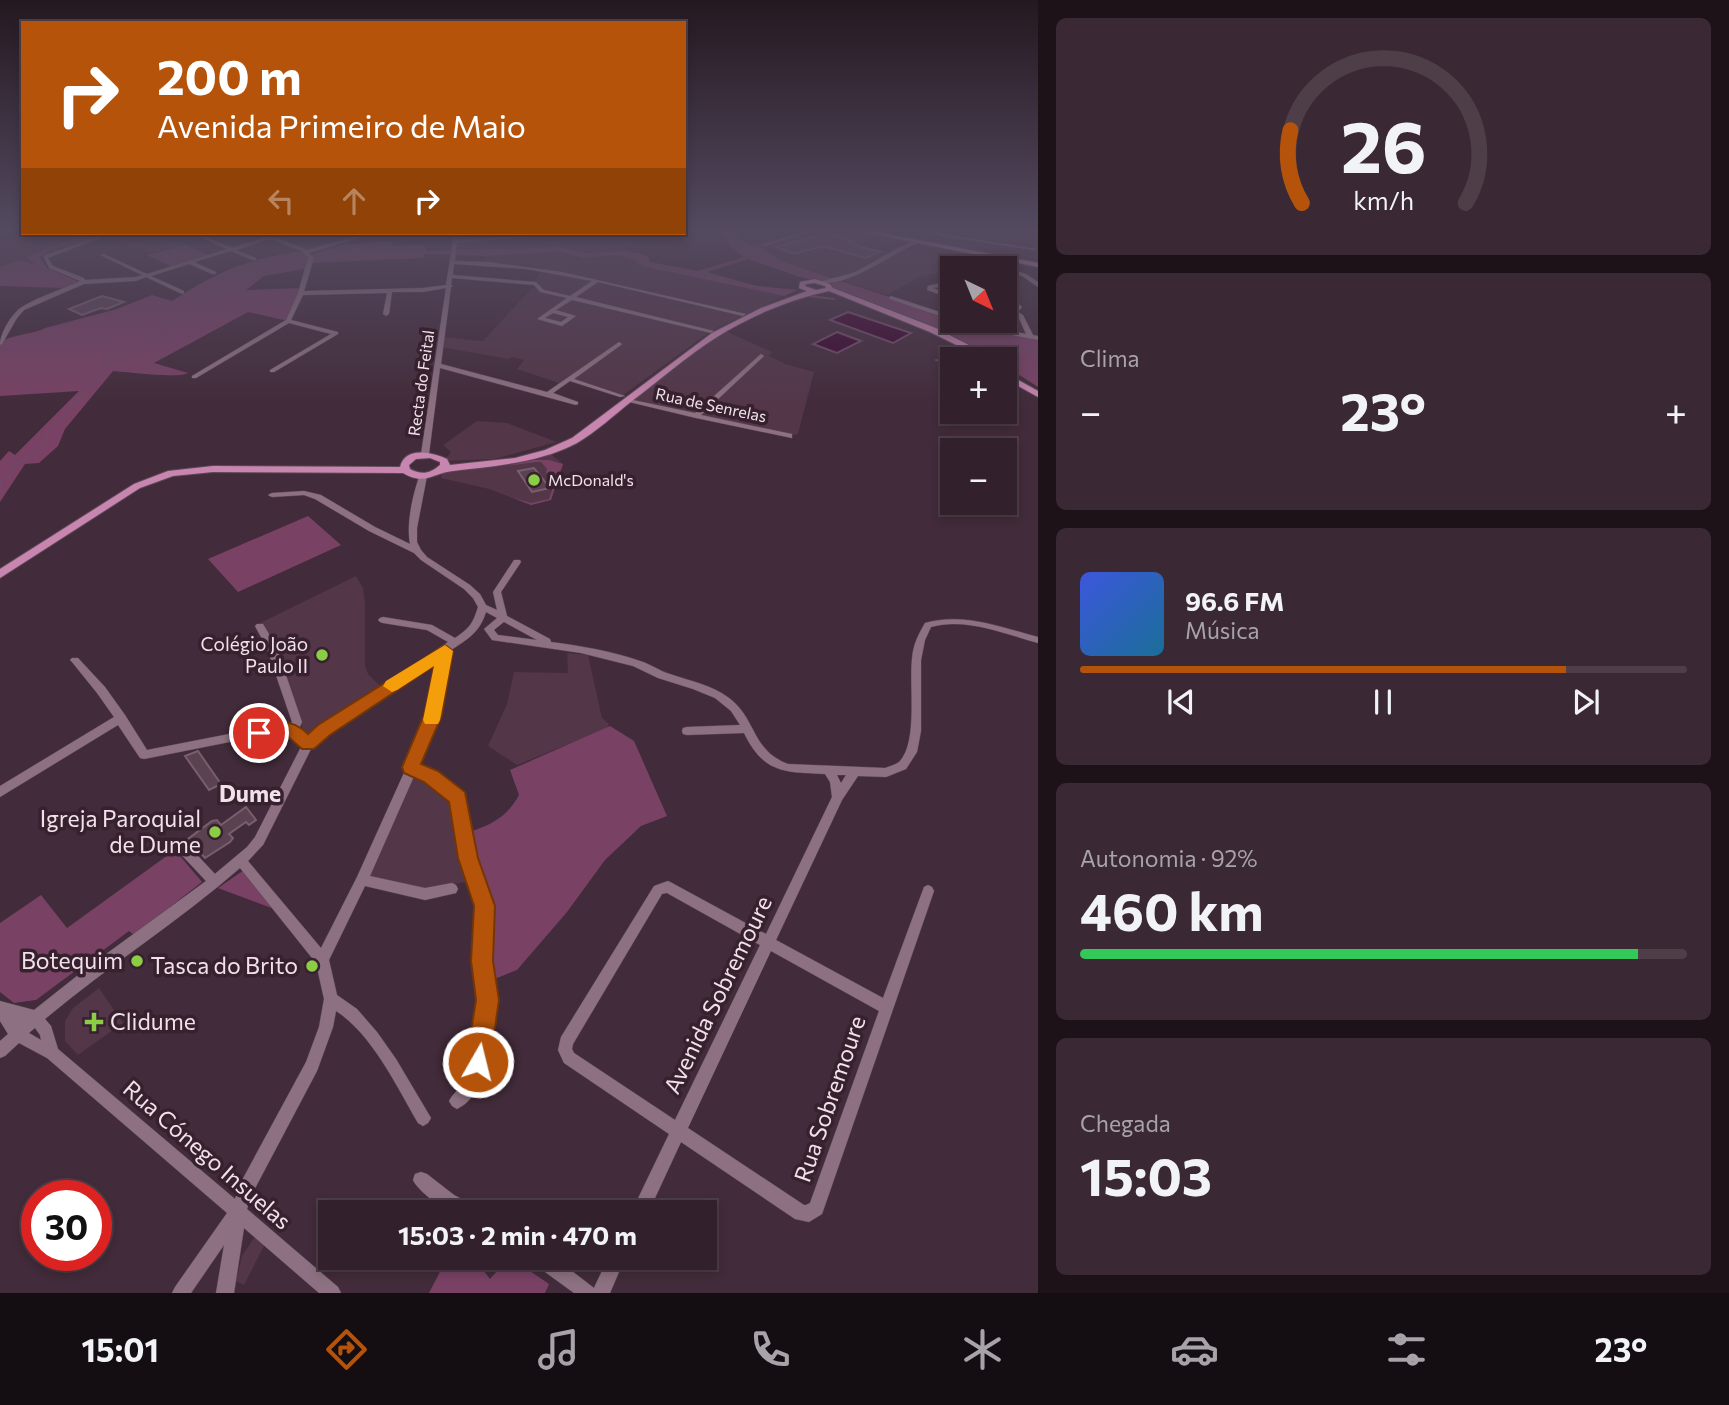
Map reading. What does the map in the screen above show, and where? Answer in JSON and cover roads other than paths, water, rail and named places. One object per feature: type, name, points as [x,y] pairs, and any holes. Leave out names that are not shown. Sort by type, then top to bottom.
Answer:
[{"type":"main road","points":[[405,466],[411,475],[423,476],[435,474],[444,465],[501,463],[548,452],[575,440],[711,331],[796,289]]},
{"type":"main road","points":[[808,289],[903,323],[954,347]]},
{"type":"main road","points":[[625,399],[730,326],[797,295],[822,289]]},
{"type":"main road","points":[[842,289],[967,347]]},
{"type":"main road","points":[[1017,374],[1038,387]]},
{"type":"main road","points":[[1017,382],[1038,395]]},
{"type":"main road","points":[[0,574],[137,486],[171,473],[213,469],[405,466],[425,454],[437,456],[444,465]]},
{"type":"main road","points":[[0,566],[128,485],[169,469],[191,464],[405,466]]},
{"type":"street","points":[[2,341],[22,309],[66,289]]},
{"type":"street","points":[[176,289],[182,292]]},
{"type":"street","points":[[194,377],[288,321],[302,289]]},
{"type":"street","points":[[301,293],[417,289]]},
{"type":"street","points":[[425,289],[448,294]]},
{"type":"street","name":"Recta do Feital","points":[[425,454],[449,289]]},
{"type":"street","points":[[541,289],[711,331]]},
{"type":"street","points":[[552,311],[573,316],[562,324],[540,319],[583,289]]},
{"type":"street","points":[[633,289],[743,314]]},
{"type":"street","points":[[386,314],[390,291]]},
{"type":"street","points":[[891,298],[940,314]]},
{"type":"street","points":[[1017,303],[1018,313],[1034,337]]},
{"type":"street","points":[[272,371],[336,333],[288,321]]},
{"type":"street","points":[[1012,333],[1034,337]]},
{"type":"street","points":[[548,394],[619,344]]},
{"type":"street","points":[[696,416],[761,356]]},
{"type":"street","points":[[438,365],[576,403]]},
{"type":"street","name":"Rua de Senrelas","points":[[569,379],[625,399],[789,436]]},
{"type":"street","points":[[416,551],[413,540],[423,476]]},
{"type":"street","points":[[0,1051],[36,1018],[241,861],[259,841],[308,744],[324,730],[457,643],[478,623],[483,607],[478,594],[416,551],[318,497],[304,493],[272,495]]},
{"type":"street","points":[[503,618],[497,592],[517,562]]},
{"type":"street","points":[[483,607],[567,649]]},
{"type":"street","points":[[503,618],[489,629],[495,638],[632,662],[655,673],[711,692],[728,702],[737,712],[761,755],[768,761],[788,768],[829,771],[897,771],[906,765],[915,740],[918,641],[928,625],[948,621],[966,623],[1038,640]]},
{"type":"street","points":[[383,620],[433,629],[457,643]]},
{"type":"street","points":[[260,626],[271,646],[297,722],[293,730]]},
{"type":"street","points":[[322,960],[362,880],[433,715],[445,651]]},
{"type":"street","points":[[75,660],[121,718],[144,755],[286,727],[308,744]]},
{"type":"street","points":[[0,792],[121,718]]},
{"type":"street","points":[[687,732],[747,729]]},
{"type":"street","points":[[411,767],[431,776],[458,798],[468,858],[484,906],[482,961],[487,1000],[484,1024],[473,1082],[466,1094],[457,1101]]},
{"type":"street","points":[[829,771],[835,781],[838,797]]},
{"type":"street","name":"Avenida Sobremoure","points":[[645,1200],[838,797],[855,771]]},
{"type":"street","points":[[180,845],[214,882]]},
{"type":"street","points":[[225,1293],[238,1211],[246,1190],[312,1066],[326,1027],[331,999],[322,960],[241,861]]},
{"type":"street","points":[[362,880],[425,894],[452,889]]},
{"type":"street","name":"Rua Sobremoure","points":[[887,1008],[668,887],[658,890],[566,1042],[565,1050],[569,1058],[801,1213],[810,1214],[816,1208],[887,1008],[928,891]]},
{"type":"street","points":[[331,999],[341,1009],[351,1012],[358,1021],[403,1084],[423,1118]]},
{"type":"street","points":[[0,1008],[36,1018]]},
{"type":"street","points":[[0,1008],[16,1034]]},
{"type":"street","name":"Rua Cónego Insuelas","points":[[36,1018],[46,1031],[52,1053]]},
{"type":"street","name":"Rua Cónego Insuelas","points":[[16,1034],[52,1053],[332,1293]]},
{"type":"street","points":[[421,1180],[447,1200]]},
{"type":"street","points":[[181,1293],[238,1211]]},
{"type":"street","points":[[556,1270],[588,1293]]},
{"type":"street","points":[[601,1293],[612,1270]]},
{"type":"waterway","points":[[142,341],[220,289]]},
{"type":"waterway","points":[[771,289],[785,292]]},
{"type":"waterway","points":[[840,289],[911,315],[993,351],[1038,351]]},
{"type":"waterway","points":[[809,296],[834,299]]},
{"type":"waterway","points":[[0,493],[1,481],[12,473],[14,465],[41,447],[48,430],[88,390],[111,355],[135,344]]},
{"type":"waterway","points":[[936,360],[940,360]]},
{"type":"place","name":"McDonald's","points":[[534,480]]},
{"type":"place","name":"Colégio João Paulo II","points":[[322,655]]},
{"type":"place","name":"Igreja Paroquial de Dume","points":[[215,832]]},
{"type":"place","name":"Botequim","points":[[137,961]]},
{"type":"place","name":"Tasca do Brito","points":[[312,966]]},
{"type":"place","name":"Clidume","points":[[94,1022]]},
{"type":"district","name":"Dume","points":[[250,794]]}]
